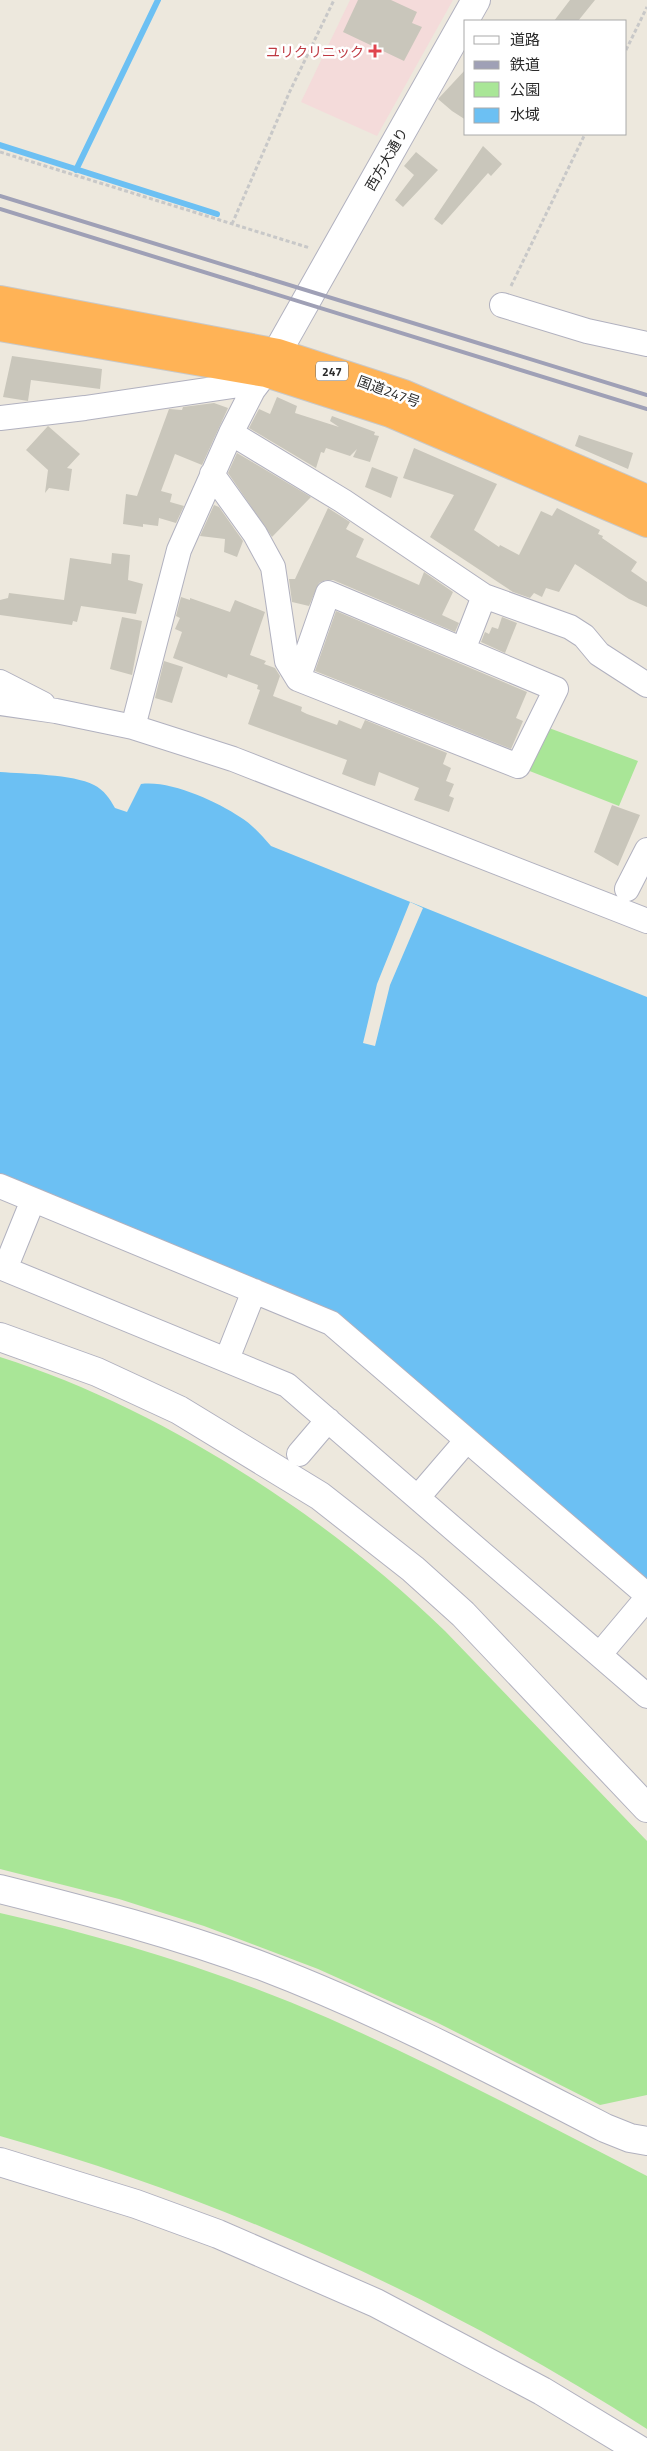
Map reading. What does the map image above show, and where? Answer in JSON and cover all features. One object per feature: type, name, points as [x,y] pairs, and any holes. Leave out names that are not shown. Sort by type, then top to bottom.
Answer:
[{"type":"highway","name":"国道247号","points":[[0,300],[404,394],[647,499]]},
{"type":"highway","name":"国道247号","points":[[0,327],[272,363],[647,523]]},
{"type":"street","name":"西方大通り","points":[[465,20],[476,0]]},
{"type":"street","name":"西方大通り","points":[[272,363],[295,318],[464,21]]},
{"type":"street","points":[[502,305],[587,332],[647,344]]},
{"type":"street","points":[[0,418],[85,408],[233,386],[272,363]]},
{"type":"street","points":[[133,727],[179,550],[231,433],[253,390],[272,363]]},
{"type":"street","points":[[231,433],[343,501],[484,596],[570,626],[584,636],[599,654],[647,685]]},
{"type":"street","points":[[212,474],[255,534],[274,567],[287,661],[298,679],[518,766],[556,689],[328,593],[298,679]]},
{"type":"street","points":[[463,650],[484,596]]},
{"type":"street","points":[[0,682],[56,711]]},
{"type":"street","points":[[0,703],[56,711],[133,727],[233,759],[647,921]]},
{"type":"street","points":[[627,889],[647,850]]},
{"type":"street","points":[[0,1186],[331,1323],[647,1597],[600,1654]]},
{"type":"street","points":[[34,1200],[2,1268],[288,1385],[647,1696]]},
{"type":"street","points":[[227,1359],[254,1291]]},
{"type":"street","points":[[0,1337],[96,1372],[179,1410],[320,1496],[413,1569],[463,1614],[647,1808]]},
{"type":"street","points":[[299,1454],[328,1420]]},
{"type":"street","points":[[418,1498],[467,1440]]},
{"type":"street","points":[[0,1889],[88,1910],[176,1936],[261,1966],[409,2029],[605,2128],[630,2138],[647,2141]]},
{"type":"street","points":[[0,2162],[118,2198],[218,2234],[376,2303],[542,2391],[641,2451]]},
{"type":"path","points":[[232,224],[290,90],[334,0]]},
{"type":"path","points":[[627,48],[647,7]]},
{"type":"path","points":[[502,305],[585,135]]},
{"type":"path","points":[[0,152],[310,248]]},
{"type":"shaded area","name":"ユリクリニック","points":[[350,0],[453,0],[377,136],[301,102]]},
{"type":"green space","points":[[549,728],[638,761],[619,806],[527,770]]},
{"type":"green space","points":[[0,1357],[60,1378],[120,1405],[179,1435],[238,1469],[348,1546],[445,1631],[647,1841],[647,2095],[600,2105],[438,2023],[318,1969],[204,1926],[119,1899],[0,1869]]},
{"type":"green space","points":[[0,1913],[125,1945],[207,1971],[288,2001],[409,2055],[647,2176],[647,2429],[571,2382],[494,2338],[334,2258],[253,2223],[170,2191],[0,2136]]},
{"type":"water","points":[[0,772],[48,775],[85,781],[101,789],[115,808],[127,812],[141,784],[165,785],[179,788],[206,798],[230,811],[257,830],[271,846],[647,997],[647,1584],[333,1313],[0,1175]]},
{"type":"pier","points":[[410,902],[423,908],[390,985],[375,1046],[363,1043],[377,984]]},
{"type":"building","points":[[358,0],[391,0],[417,12],[412,23],[422,27],[404,61],[343,32]]},
{"type":"building","points":[[570,0],[595,0],[579,20],[555,20]]},
{"type":"building","points":[[464,71],[464,119],[438,99]]},
{"type":"building","points":[[483,146],[502,164],[491,176],[488,173],[442,225],[434,219]]},
{"type":"building","points":[[416,152],[438,170],[403,207],[395,200],[414,175],[404,166]]},
{"type":"building","points":[[12,356],[102,369],[100,389],[31,380],[28,401],[3,397]]},
{"type":"building","points":[[277,397],[297,406],[295,413],[339,427],[330,421],[332,416],[375,432],[374,435],[379,436],[370,462],[353,457],[357,449],[350,456],[326,448],[324,453],[321,452],[316,468],[249,428],[259,409],[270,414]]},
{"type":"building","points":[[214,403],[228,408],[202,465],[175,454],[161,491],[172,494],[170,502],[184,506],[176,523],[159,518],[158,526],[143,524],[143,527],[123,524],[126,494],[137,496],[169,409],[182,410],[183,407]]},
{"type":"building","points":[[48,426],[80,454],[67,468],[72,469],[69,491],[49,488],[45,493],[48,470],[26,450]]},
{"type":"building","points":[[579,435],[633,453],[628,469],[575,446]]},
{"type":"building","points":[[414,448],[497,484],[474,530],[499,547],[500,545],[519,555],[541,511],[552,516],[557,508],[600,530],[598,534],[603,536],[602,538],[637,562],[631,571],[647,582],[647,607],[629,599],[575,564],[559,592],[546,588],[542,597],[534,593],[530,598],[513,592],[430,537],[454,495],[403,478]]},
{"type":"building","points":[[237,453],[311,497],[272,537],[228,473]]},
{"type":"building","points":[[372,467],[398,477],[391,498],[365,487]]},
{"type":"building","points":[[214,505],[219,507],[243,541],[237,557],[224,552],[225,539],[200,536]]},
{"type":"building","points":[[328,508],[350,522],[346,529],[364,539],[356,557],[419,585],[424,572],[453,592],[442,615],[459,623],[455,632],[333,580],[319,583],[309,606],[292,602],[289,579],[295,579]]},
{"type":"building","points":[[112,553],[130,555],[128,580],[143,584],[136,614],[81,606],[77,622],[73,621],[72,625],[0,615],[0,600],[8,598],[9,593],[64,600],[70,558],[111,564]]},
{"type":"building","points":[[181,597],[190,600],[190,598],[230,612],[235,600],[265,612],[250,655],[266,661],[264,664],[275,668],[280,676],[273,696],[302,707],[301,711],[307,714],[337,725],[339,720],[361,729],[365,720],[447,753],[443,764],[451,768],[446,781],[454,784],[449,796],[454,798],[449,812],[414,800],[419,788],[379,772],[375,786],[368,784],[342,774],[347,760],[248,724],[260,690],[257,689],[258,685],[228,674],[227,678],[173,658],[182,632],[175,629],[180,618],[176,616]]},
{"type":"building","points":[[336,611],[527,692],[516,718],[523,721],[511,749],[315,671]]},
{"type":"building","points":[[122,617],[142,621],[132,675],[110,669]]},
{"type":"building","points":[[502,617],[517,623],[505,653],[481,642],[485,632],[489,634],[492,627],[498,629]]},
{"type":"building","points":[[164,661],[183,667],[172,703],[155,698]]},
{"type":"building","points":[[612,805],[640,815],[618,866],[594,852]]},
{"type":"waterway","points":[[76,170],[158,0]]},
{"type":"waterway","points":[[0,145],[217,214]]},
{"type":"railway","points":[[0,196],[647,395]]},
{"type":"railway","points":[[0,209],[647,409]]},
{"type":"place","name":"ユリクリニック","points":[[375,51]]}]
